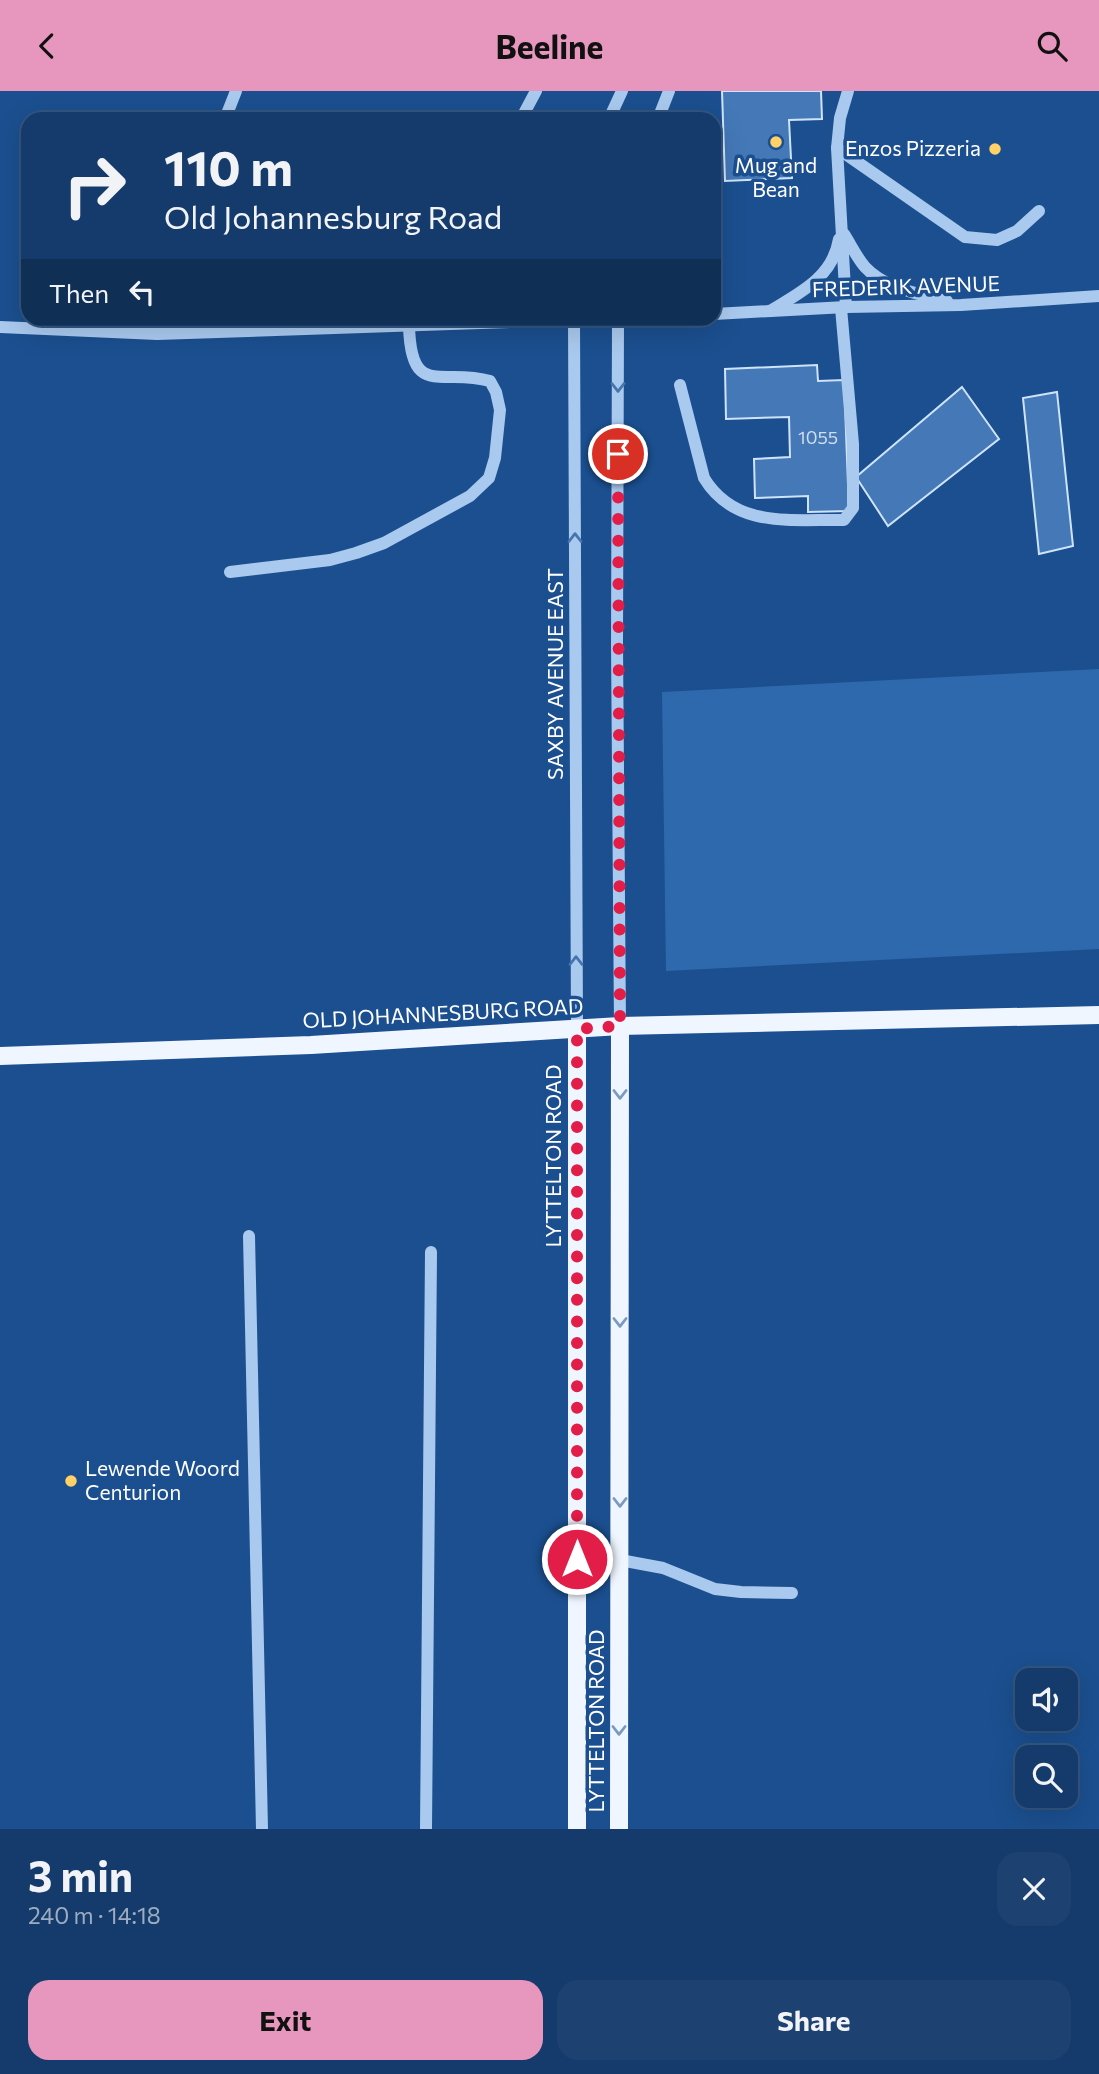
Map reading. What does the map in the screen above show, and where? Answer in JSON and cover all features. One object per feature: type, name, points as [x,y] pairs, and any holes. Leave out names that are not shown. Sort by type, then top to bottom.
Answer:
[{"type":"main road","name":"OLD JOHANNESBURG ROAD","points":[[0,1056],[311,1045],[620,1026],[1099,1015]]},
{"type":"main road","name":"LYTTELTON ROAD","points":[[619,1829],[620,1026]]},
{"type":"main road","name":"LYTTELTON ROAD","points":[[577,1029],[577,1829]]},
{"type":"street","points":[[228,112],[236,91]]},
{"type":"street","points":[[525,112],[536,91]]},
{"type":"street","points":[[612,112],[622,91]]},
{"type":"street","points":[[661,112],[669,91]]},
{"type":"street","points":[[680,385],[704,478],[711,490],[724,502],[742,513],[768,518],[844,520],[853,508],[853,444],[838,148],[840,118],[848,91]]},
{"type":"street","points":[[838,148],[965,237],[996,240],[1017,231],[1039,211]]},
{"type":"street","points":[[843,227],[868,270],[881,279],[899,288],[961,305]]},
{"type":"street","points":[[766,313],[819,279],[829,266],[843,227]]},
{"type":"street","name":"FREDERIK AVENUE","points":[[721,314],[844,307],[961,305],[1099,296]]},
{"type":"street","points":[[158,334],[159,326]]},
{"type":"street","points":[[213,332],[214,326]]},
{"type":"street","points":[[0,327],[158,334],[409,326],[410,353],[418,369],[427,375],[477,377],[491,381],[500,410],[495,458],[489,478],[471,496],[384,543],[356,553],[330,560],[230,572]]},
{"type":"street","name":"SAXBY AVENUE EAST","points":[[574,326],[577,1029]]},
{"type":"street","points":[[618,326],[620,1026]]},
{"type":"street","points":[[249,1236],[262,1829]]},
{"type":"street","points":[[426,1829],[431,1252]]},
{"type":"street","points":[[620,1560],[663,1568],[715,1589],[792,1593]]},
{"type":"shaded area","points":[[1099,669],[1099,949],[666,971],[662,692]]},
{"type":"building","points":[[722,91],[821,91],[822,119],[789,120],[792,178],[725,181]]},
{"type":"building","points":[[817,365],[818,381],[844,380],[849,511],[808,512],[808,496],[755,498],[754,459],[790,457],[789,417],[726,419],[725,369]]},
{"type":"building","points":[[962,387],[999,439],[888,526],[856,477]]},
{"type":"building","points":[[1057,392],[1073,546],[1039,554],[1023,398]]},
{"type":"place","name":"Mug and Bean","points":[[776,142]]},
{"type":"place","name":"Enzos Pizzeria","points":[[995,149]]},
{"type":"place","name":"Lewende Woord Centurion","points":[[71,1481]]},
{"type":"route","points":[[577,1559],[577,1029],[620,1026],[618,454]]}]
